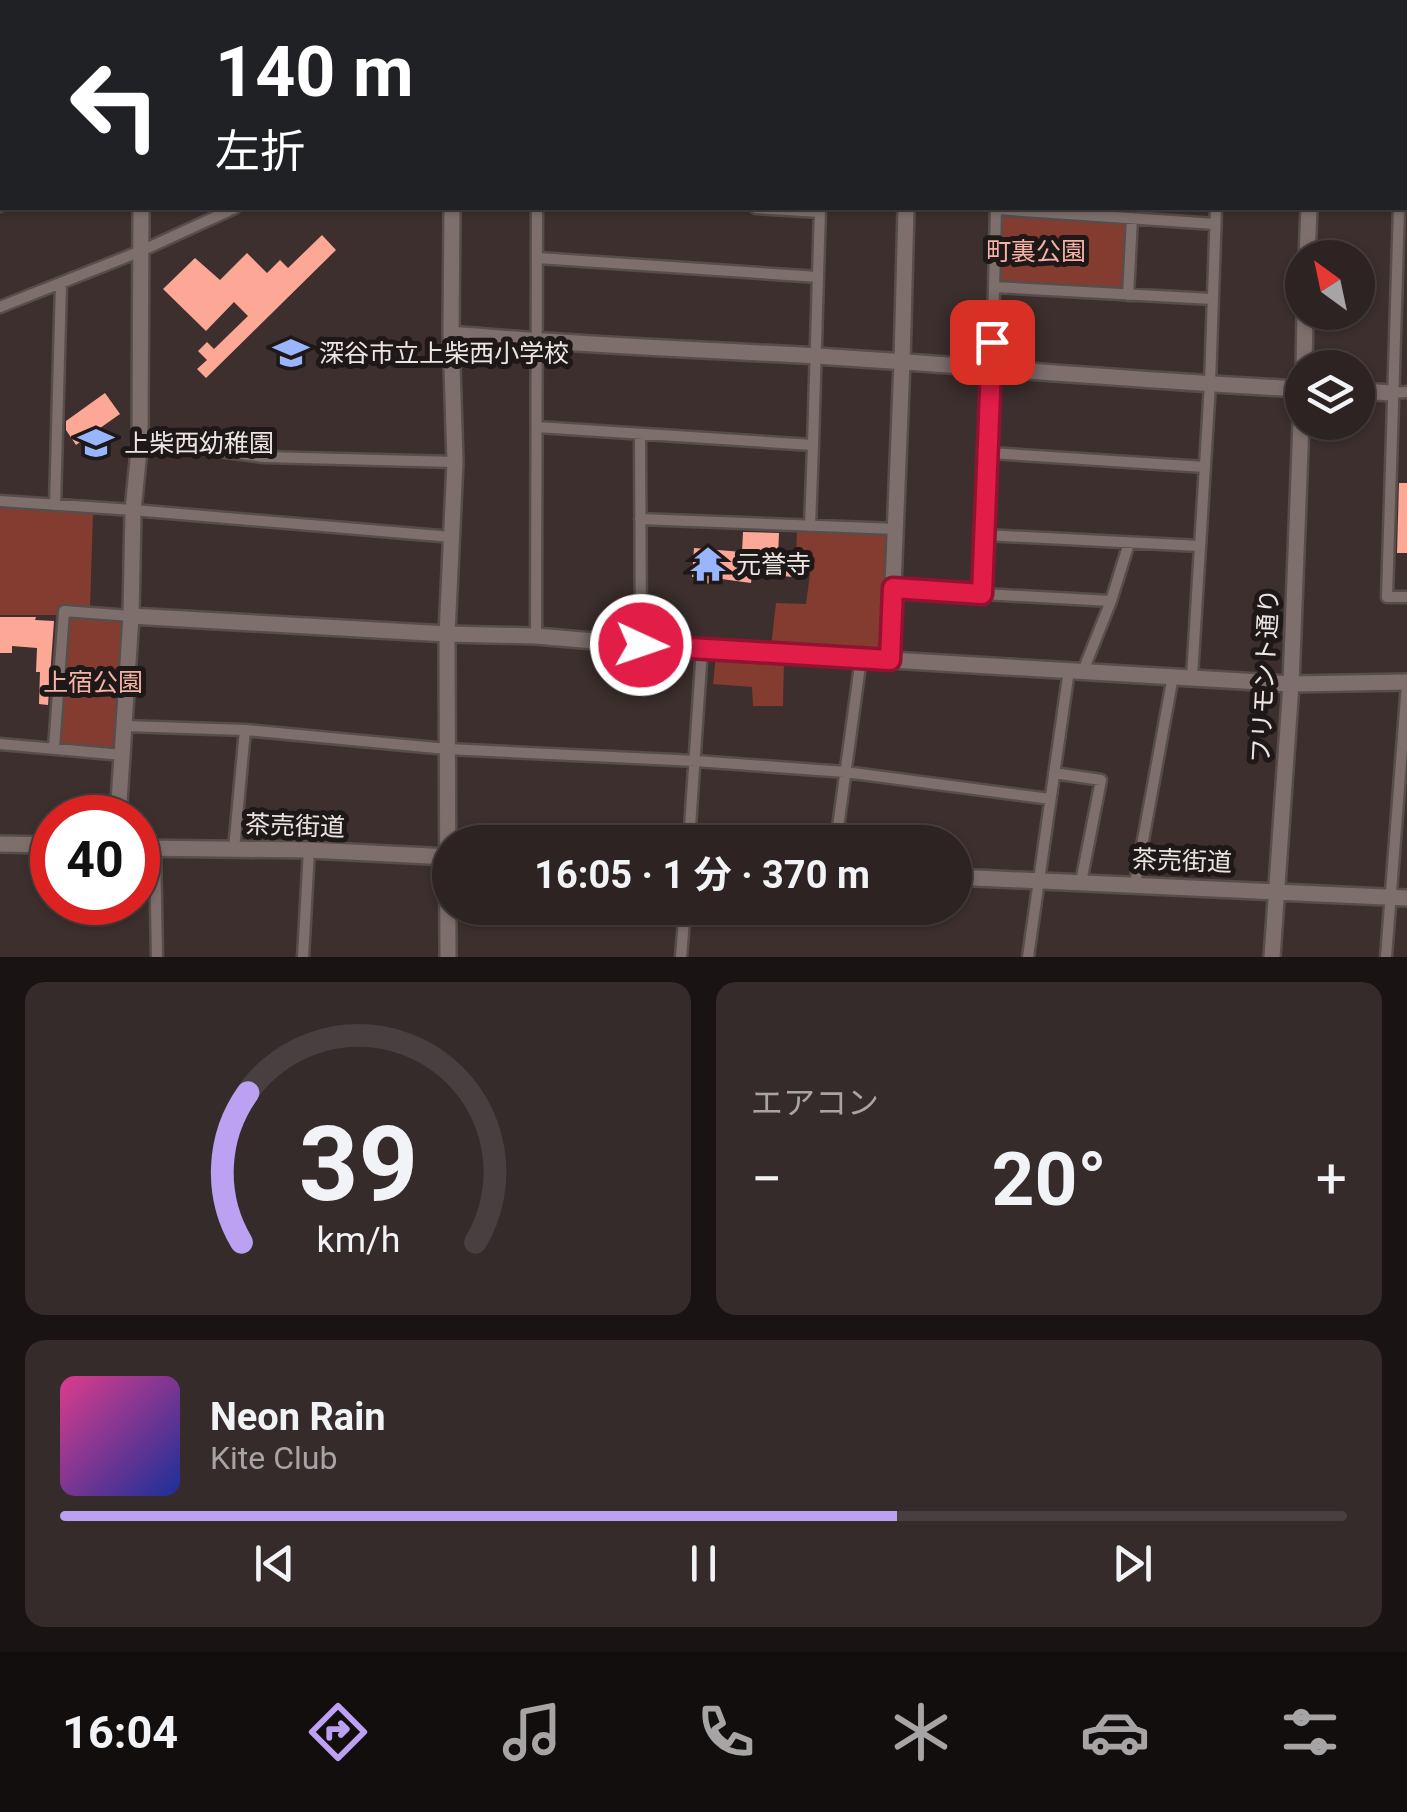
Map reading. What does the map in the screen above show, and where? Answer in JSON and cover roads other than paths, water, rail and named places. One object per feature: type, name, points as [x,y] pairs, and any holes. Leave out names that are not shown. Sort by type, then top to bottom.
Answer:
[{"type":"street","points":[[120,795],[133,510],[140,441],[141,210]]},
{"type":"street","points":[[0,307],[141,251],[227,210]]},
{"type":"street","points":[[448,825],[447,634],[454,462],[452,210]]},
{"type":"street","points":[[536,636],[537,210]]},
{"type":"street","points":[[810,526],[820,210]]},
{"type":"street","points":[[890,660],[906,210]]},
{"type":"street","points":[[982,594],[996,210]]},
{"type":"street","points":[[1023,210],[1215,224]]},
{"type":"street","points":[[1192,677],[1210,384],[1216,210]]},
{"type":"street","points":[[1308,240],[1309,210]]},
{"type":"street","points":[[1128,295],[1132,218]]},
{"type":"street","points":[[1403,233],[1387,597],[1407,596]]},
{"type":"street","points":[[538,258],[818,277]]},
{"type":"street","points":[[55,505],[61,283]]},
{"type":"street","points":[[994,287],[1212,300]]},
{"type":"street","points":[[451,334],[1285,387]]},
{"type":"street","points":[[537,427],[813,445]]},
{"type":"street","points":[[640,435],[641,645]]},
{"type":"street","name":"フリモント通り","points":[[1272,957],[1291,684],[1300,440]]},
{"type":"street","points":[[140,441],[264,457],[454,462]]},
{"type":"street","points":[[990,453],[1205,467]]},
{"type":"street","points":[[0,501],[452,537]]},
{"type":"street","points":[[640,519],[896,530]]},
{"type":"street","points":[[986,535],[1200,546]]},
{"type":"street","points":[[1028,957],[1054,774],[1076,670],[1110,601],[1130,543]]},
{"type":"street","points":[[893,588],[1110,601]]},
{"type":"street","points":[[54,748],[64,611],[536,636],[1291,684],[1407,683],[1398,897],[1386,957]]},
{"type":"street","points":[[691,825],[702,648]]},
{"type":"street","points":[[838,825],[861,658]]},
{"type":"street","points":[[1135,884],[1173,676]]},
{"type":"street","points":[[124,726],[245,730],[447,749],[845,772],[1050,799]]},
{"type":"street","points":[[234,849],[245,730]]},
{"type":"street","points":[[0,744],[123,754]]},
{"type":"street","points":[[1054,774],[1102,780],[1081,882]]},
{"type":"street","points":[[0,844],[30,845]]},
{"type":"street","name":"茶売街道","points":[[160,848],[432,856]]},
{"type":"street","points":[[303,957],[309,850]]},
{"type":"street","name":"茶売街道","points":[[972,878],[1398,897]]},
{"type":"street","points":[[156,925],[157,957]]},
{"type":"street","points":[[448,925],[448,957]]},
{"type":"street","points":[[681,957],[683,925]]},
{"type":"place","name":"深谷市立上柴西小学校","points":[[291,353]]},
{"type":"place","name":"上柴西幼稚園","points":[[96,443]]},
{"type":"place","name":"元誉寺","points":[[708,564]]},
{"type":"park label","name":"町裏公園","points":[[1036,251]]},
{"type":"park label","name":"上宿公園","points":[[93,682]]}]
